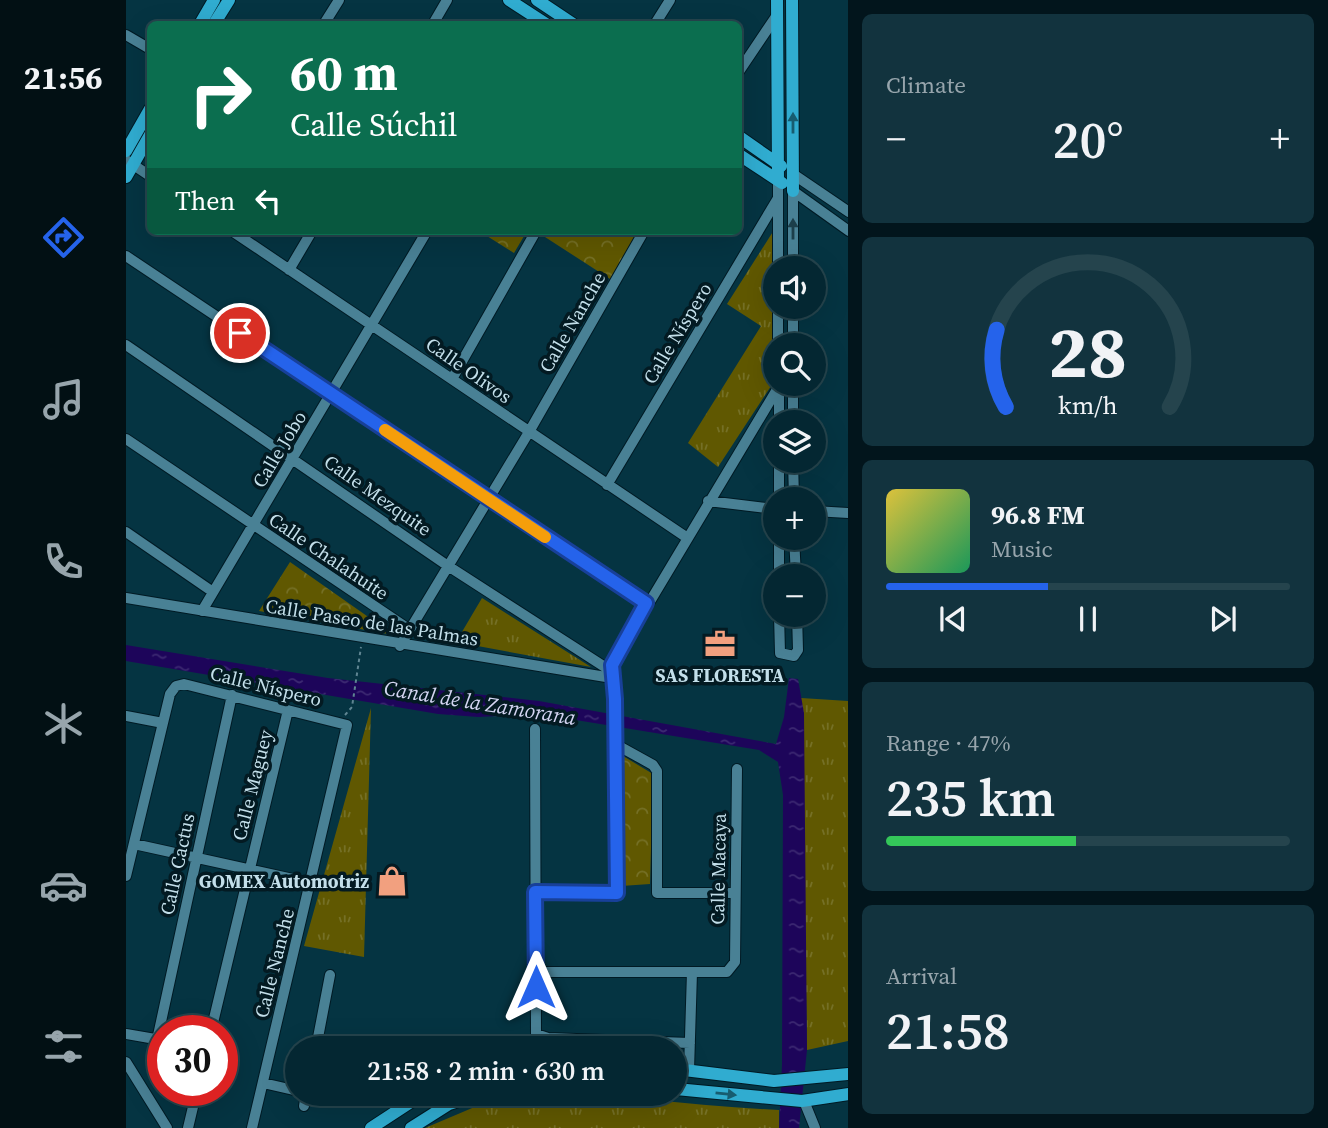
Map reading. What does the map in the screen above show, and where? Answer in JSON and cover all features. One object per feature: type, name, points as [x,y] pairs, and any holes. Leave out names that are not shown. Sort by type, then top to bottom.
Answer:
[{"type":"main road","points":[[214,12],[229,0]]},
{"type":"main road","points":[[509,0],[540,21]]},
{"type":"main road","points":[[537,0],[551,4],[570,21]]},
{"type":"main road","points":[[776,0],[778,179]]},
{"type":"main road","points":[[792,0],[793,191]]},
{"type":"main road","points":[[126,151],[147,114]]},
{"type":"main road","points":[[126,177],[130,163],[147,139]]},
{"type":"main road","points":[[742,139],[793,174]]},
{"type":"main road","points":[[742,156],[793,191]]},
{"type":"main road","points":[[687,1071],[774,1081],[819,1079],[848,1074]]},
{"type":"main road","points":[[687,1090],[803,1101],[848,1094]]},
{"type":"main road","points":[[371,1128],[405,1106]]},
{"type":"main road","points":[[411,1128],[446,1106]]},
{"type":"street","points":[[326,21],[339,0]]},
{"type":"street","points":[[435,21],[447,0]]},
{"type":"street","points":[[657,21],[670,0]]},
{"type":"street","points":[[742,67],[777,15]]},
{"type":"street","points":[[126,35],[147,47]]},
{"type":"street","points":[[130,163],[147,174]]},
{"type":"street","points":[[793,174],[848,211]]},
{"type":"street","points":[[778,179],[778,256]]},
{"type":"street","points":[[793,191],[848,230]]},
{"type":"street","points":[[793,191],[793,256]]},
{"type":"street","name":"Calle Níspero","points":[[607,485],[778,198]]},
{"type":"street","name":"Calle Olivos","points":[[238,235],[686,537]]},
{"type":"street","points":[[289,270],[310,235]]},
{"type":"street","name":"Calle Jobo","points":[[202,611],[425,235]]},
{"type":"street","points":[[452,379],[534,235]]},
{"type":"street","name":"Calle Nanche","points":[[400,646],[529,432],[642,235]]},
{"type":"street","points":[[126,256],[646,603]]},
{"type":"street","name":"Calle Mezquite","points":[[126,345],[612,675]]},
{"type":"street","points":[[535,892],[617,893],[612,675],[615,658],[772,396]]},
{"type":"street","name":"Calle Chalahuite","points":[[126,439],[410,630]]},
{"type":"street","points":[[708,501],[763,508]]},
{"type":"street","points":[[826,512],[848,513]]},
{"type":"street","points":[[126,532],[213,592]]},
{"type":"street","name":"Calle Paseo de las Palmas","points":[[126,598],[400,646],[612,675]]},
{"type":"street","points":[[779,627],[780,653],[783,656],[794,656],[797,650],[797,627]]},
{"type":"street","name":"Calle Níspero","points":[[163,723],[170,694],[176,687],[184,684],[344,723]]},
{"type":"street","name":"Calle Cactus","points":[[165,1015],[232,695]]},
{"type":"street","name":"Calle Maguey","points":[[215,1015],[288,710]]},
{"type":"street","points":[[126,716],[163,723],[126,876]]},
{"type":"street","name":"Calle Nanche","points":[[252,1128],[311,883],[344,723]]},
{"type":"street","points":[[535,729],[536,1034],[548,1038],[690,1043]]},
{"type":"street","points":[[615,744],[653,765],[657,771],[657,893],[735,893]]},
{"type":"street","name":"Calle Macaya","points":[[692,972],[727,972],[735,962],[737,769]]},
{"type":"street","points":[[134,844],[311,883]]},
{"type":"street","points":[[536,972],[692,972],[690,1043],[687,1053]]},
{"type":"street","points":[[318,1036],[330,975]]},
{"type":"street","points":[[126,1034],[147,1038]]},
{"type":"street","points":[[126,1062],[167,1128]]},
{"type":"street","points":[[263,1083],[285,1088]]},
{"type":"street","points":[[803,1101],[815,1128]]},
{"type":"street","points":[[188,1128],[193,1106]]},
{"type":"path","points":[[344,723],[353,700],[362,639]]},
{"type":"green space","points":[[774,230],[774,256],[763,256],[763,319],[773,319],[773,333],[763,333],[764,396],[718,467],[688,443],[761,326],[727,304]]},
{"type":"green space","points":[[485,235],[525,235],[514,253]]},
{"type":"green space","points":[[546,235],[636,235],[610,279],[545,237]]},
{"type":"green space","points":[[290,562],[394,635],[259,611]]},
{"type":"green space","points":[[482,598],[591,667],[456,642]]},
{"type":"green space","points":[[801,698],[848,701],[848,1041],[807,1050]]},
{"type":"green space","points":[[371,708],[364,957],[304,946]]},
{"type":"green space","points":[[623,756],[653,774],[650,884],[621,886]]},
{"type":"green space","points":[[687,1103],[779,1110],[779,1128],[425,1128],[477,1106],[687,1106]]},
{"type":"water","name":"Canal de la Zamorana","points":[[126,645],[328,678],[539,701],[776,744],[784,717],[789,678],[798,679],[804,713],[807,1050],[799,1128],[779,1128],[782,1064],[783,795],[778,762],[759,750],[539,714],[478,717],[438,714],[126,661]]},
{"type":"slow traffic","points":[[385,430],[545,537]]},
{"type":"place","name":"SAS FLORESTA","points":[[720,644]]},
{"type":"place","name":"GOMEX Automotriz","points":[[392,881]]},
{"type":"route","points":[[240,333],[646,603],[615,658],[611,671],[615,693],[617,893],[535,892],[536,987]]}]
